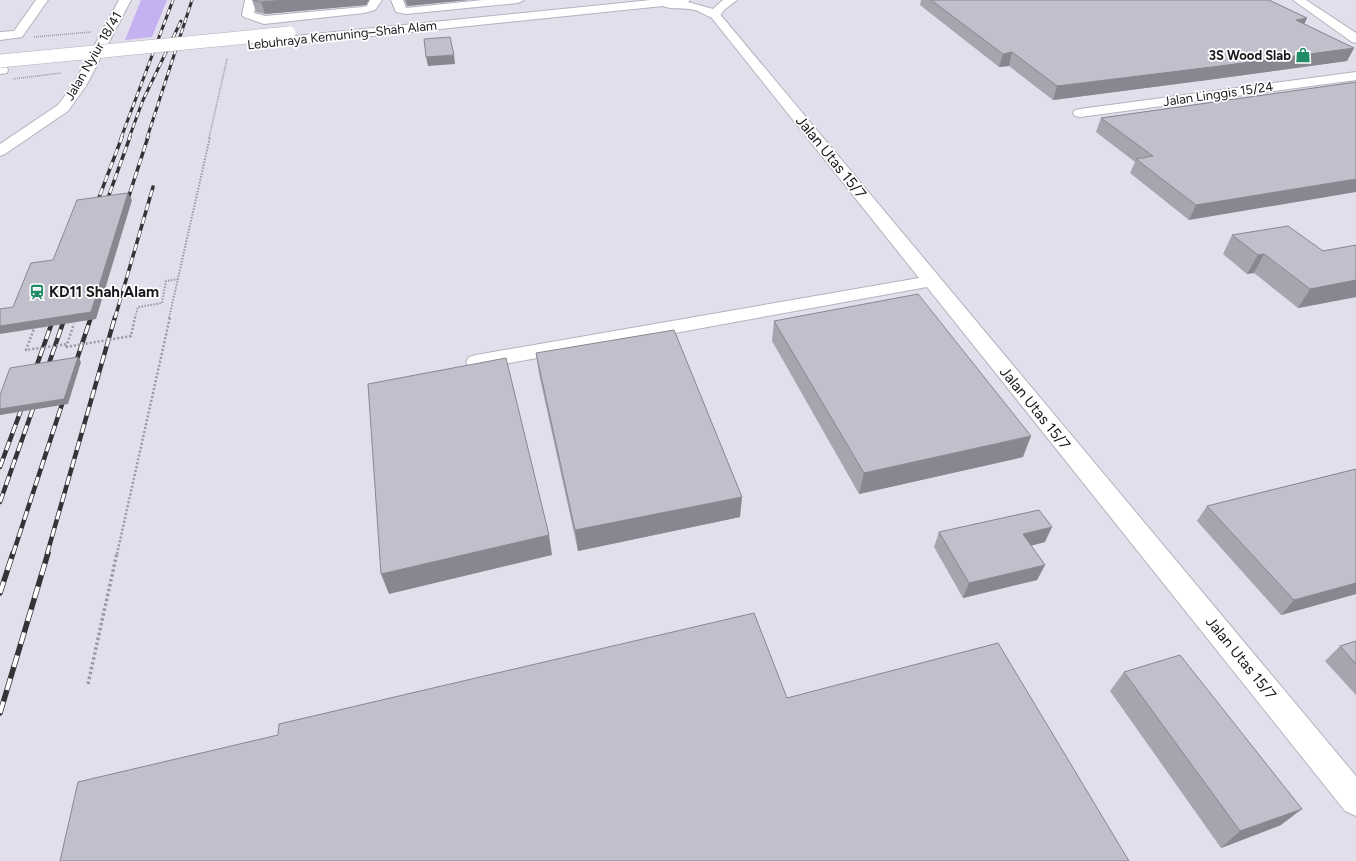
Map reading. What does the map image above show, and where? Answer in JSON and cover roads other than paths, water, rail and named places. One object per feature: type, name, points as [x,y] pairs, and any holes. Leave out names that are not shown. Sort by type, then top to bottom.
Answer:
[{"type":"main road","points":[[0,36],[18,34],[42,0]]},
{"type":"main road","name":"Jalan Nyiur 18/41","points":[[0,151],[63,108],[79,86],[125,0]]},
{"type":"main road","points":[[250,0],[248,16],[264,20],[364,10],[370,8],[376,0]]},
{"type":"main road","points":[[397,0],[400,10],[406,11],[518,0]]},
{"type":"main road","name":"Lebuhraya Kemuning–Shah Alam","points":[[3,70],[287,37],[626,3],[684,0]]},
{"type":"main road","points":[[626,3],[696,5],[715,15],[719,8],[730,0]]},
{"type":"main road","points":[[1299,0],[1356,39]]},
{"type":"main road","name":"Jalan Utas 15/7","points":[[715,15],[1356,800]]},
{"type":"main road","name":"Jalan Linggis 15/24","points":[[1080,113],[1356,76]]},
{"type":"main road","points":[[476,362],[932,282]]},
{"type":"railway","points":[[121,138],[173,0]]},
{"type":"railway","points":[[147,138],[192,0]]},
{"type":"railway","points":[[129,138],[143,100],[181,21]]},
{"type":"railway","points":[[95,208],[122,137]]},
{"type":"railway","points":[[105,206],[130,137]]},
{"type":"railway","points":[[126,205],[148,137]]},
{"type":"railway","points":[[115,318],[153,187]]},
{"type":"railway","points":[[90,318],[93,310]]},
{"type":"railway","points":[[65,318],[67,313]]},
{"type":"railway","points":[[34,373],[54,317]]},
{"type":"railway","points":[[46,372],[65,317]]},
{"type":"railway","points":[[74,368],[91,317]]},
{"type":"railway","points":[[47,554],[115,317]]},
{"type":"railway","points":[[13,554],[65,395]]},
{"type":"railway","points":[[0,502],[36,400]]},
{"type":"railway","points":[[0,467],[24,402]]},
{"type":"railway","points":[[0,593],[13,553]]},
{"type":"railway","points":[[0,713],[48,553]]},
{"type":"place","name":"3S Wood Slab","points":[[1303,55]]},
{"type":"place","name":"KD11 Shah Alam","points":[[37,292]]}]
